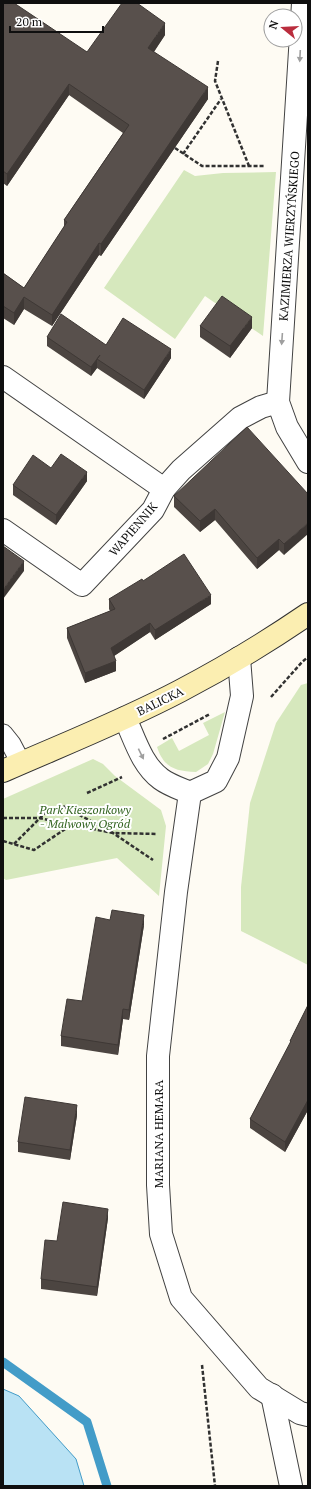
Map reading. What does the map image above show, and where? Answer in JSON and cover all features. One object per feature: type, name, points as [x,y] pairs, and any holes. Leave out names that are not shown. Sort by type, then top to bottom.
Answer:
[{"type":"street","name":"KAZIMIERZA WIERZYŃSKIEGO","points":[[303,3],[278,402],[287,427],[308,462]]},
{"type":"street","points":[[3,377],[164,489]]},
{"type":"street","name":"WAPIENNIK","points":[[3,530],[82,585],[152,510],[164,489],[181,470],[240,418],[261,407],[278,402]]},
{"type":"street","name":"BALICKA","points":[[12,767],[125,718],[181,691],[239,658],[308,614]]},
{"type":"street","points":[[125,718],[140,752],[151,770],[163,780],[190,793],[216,781],[228,758],[242,696],[239,658]]},
{"type":"street","name":"MARIANA HEMARA","points":[[190,793],[176,892],[158,1056],[158,1184],[161,1234],[181,1298],[259,1388],[300,1413],[308,1415]]},
{"type":"street","points":[[272,1395],[291,1486]]},
{"type":"lane","points":[[3,734],[11,744],[12,767]]},
{"type":"path","points":[[218,61],[214,81],[249,166]]},
{"type":"path","points":[[183,154],[221,99]]},
{"type":"path","points":[[175,148],[202,166],[269,166]]},
{"type":"path","points":[[272,694],[308,657]]},
{"type":"path","points":[[140,752],[242,696]]},
{"type":"path","points":[[87,793],[122,777]]},
{"type":"path","points":[[14,844],[48,810],[57,812],[63,806],[113,833],[156,863]]},
{"type":"path","points":[[3,818],[39,818],[113,833],[159,834]]},
{"type":"path","points":[[3,841],[34,850],[71,825]]},
{"type":"path","points":[[202,1364],[215,1486]]},
{"type":"green space","points":[[184,170],[195,176],[223,173],[276,172],[263,336],[205,296],[175,339],[104,288]]},
{"type":"green space","points":[[308,683],[308,965],[241,931],[241,887],[250,803],[276,723],[301,685]]},
{"type":"green space","points":[[225,712],[213,754],[208,764],[196,772],[189,772],[171,767],[163,760],[157,747],[172,738],[179,751],[209,735],[203,723]]},
{"type":"green space","name":"Park Kieszonkowy - Malwowy Ogród","points":[[93,759],[103,764],[115,776],[161,810],[166,826],[159,896],[117,858],[6,880],[3,878],[3,799]]},
{"type":"water","points":[[3,1389],[19,1396],[76,1459],[84,1486],[3,1486]]},
{"type":"building","points":[[3,3],[14,3],[87,52],[122,3],[137,3],[165,23],[148,48],[208,87],[101,244],[99,243],[52,315],[24,297],[14,313],[3,306],[3,273],[24,288],[67,222],[64,220],[129,125],[69,84],[7,174],[3,171]]},
{"type":"building","points":[[222,296],[252,317],[230,346],[200,326]]},
{"type":"building","points":[[61,314],[106,345],[123,318],[171,349],[144,390],[97,359],[91,367],[47,337]]},
{"type":"building","points":[[247,427],[308,494],[308,523],[284,544],[279,539],[257,558],[215,509],[200,521],[174,496]]},
{"type":"building","points":[[61,454],[87,472],[56,515],[13,485],[33,455],[51,468]]},
{"type":"building","points":[[3,546],[24,561],[3,590]]},
{"type":"building","points":[[184,554],[211,595],[155,630],[150,623],[111,648],[116,661],[85,673],[67,628],[115,609],[109,599],[142,579],[143,581]]},
{"type":"building","points":[[112,910],[144,915],[129,1010],[123,1009],[118,1045],[61,1036],[67,999],[82,1001],[96,917],[110,920]]},
{"type":"building","points":[[308,1005],[308,1100],[285,1142],[250,1119]]},
{"type":"building","points":[[25,1097],[77,1105],[70,1150],[18,1142]]},
{"type":"building","points":[[63,1202],[108,1209],[97,1287],[41,1279],[45,1240],[57,1241]]},
{"type":"waterway","points":[[3,1362],[87,1422],[107,1486]]}]
